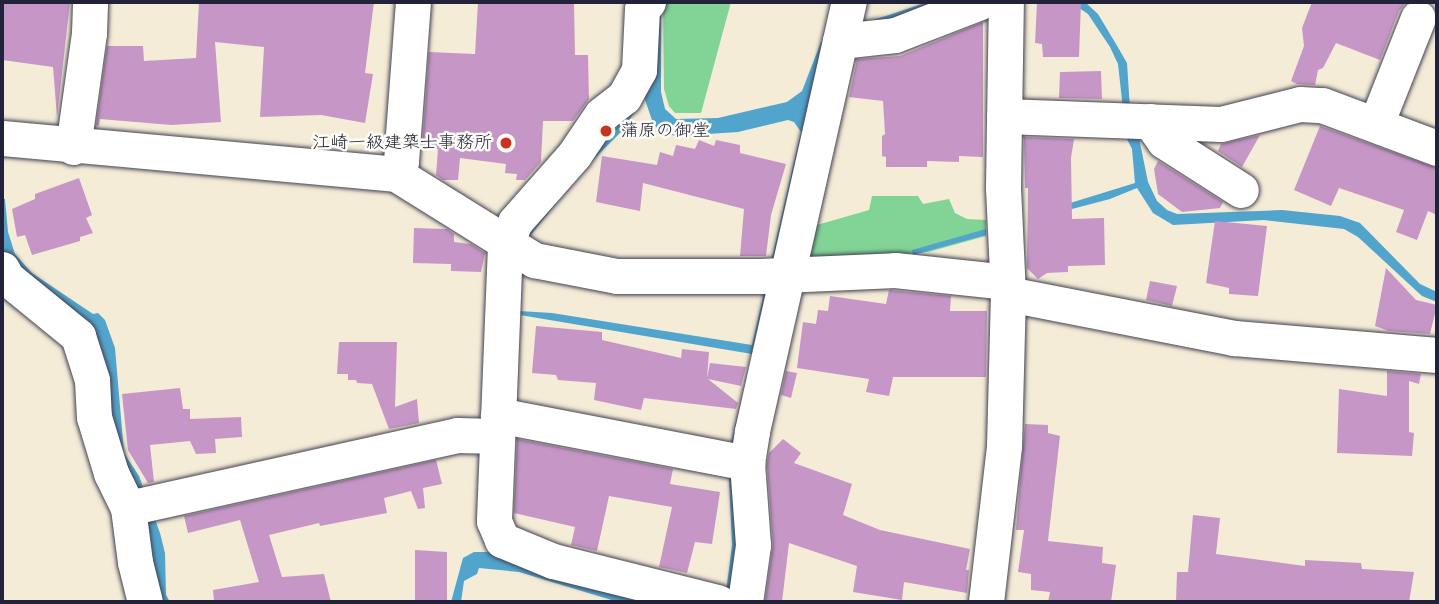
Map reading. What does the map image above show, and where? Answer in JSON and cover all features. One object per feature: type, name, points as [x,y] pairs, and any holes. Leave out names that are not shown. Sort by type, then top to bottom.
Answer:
[{"type":"street","points":[[73,147],[89,33],[90,2]]},
{"type":"street","points":[[396,174],[401,161],[413,2]]},
{"type":"street","points":[[746,602],[753,545],[735,461],[844,27],[895,35],[980,2]]},
{"type":"street","points":[[986,602],[1004,446],[1008,288],[1004,116],[1006,2]]},
{"type":"street","points":[[645,5],[639,70],[624,97],[601,115],[574,155],[515,222],[519,252],[497,426],[495,521],[502,540],[553,561],[718,602]]},
{"type":"street","points":[[1376,124],[1418,19]]},
{"type":"street","points":[[1004,116],[1221,124],[1300,104],[1322,105],[1437,148]]},
{"type":"street","points":[[1135,120],[1241,190]]},
{"type":"street","points":[[2,138],[73,147],[396,174],[519,252],[617,276],[782,275],[895,270],[1008,288],[1234,338],[1437,355]]},
{"type":"street","points":[[2,269],[7,278],[78,337],[92,380],[94,417],[111,474],[140,505],[135,562],[145,602]]},
{"type":"street","points":[[140,505],[497,426],[735,461]]},
{"type":"green space","points":[[663,2],[731,2],[701,113],[675,113],[669,106],[664,89]]},
{"type":"green space","points":[[872,196],[918,196],[923,204],[949,199],[955,213],[967,219],[986,220],[986,236],[928,252],[797,264],[803,229],[869,210]]},
{"type":"water","points":[[658,2],[661,16],[661,92],[665,109],[676,119],[718,118],[787,102],[802,91],[821,42],[831,34],[928,2],[964,2],[837,37],[736,593],[726,592],[732,545],[728,456],[752,354],[514,314],[519,311],[552,313],[752,345],[801,132],[794,122],[788,120],[738,132],[677,136],[661,133],[653,123],[644,97],[623,130],[580,173],[526,241],[528,225],[611,135],[633,105]]},
{"type":"water","points":[[1070,2],[1085,2],[1098,14],[1127,63],[1130,109],[1123,109],[1118,64],[1110,47],[1088,14]]},
{"type":"water","points":[[1138,133],[1148,182],[1157,201],[1167,210],[1177,214],[1282,210],[1340,216],[1360,223],[1420,284],[1437,292],[1437,302],[1422,296],[1358,237],[1344,229],[1264,220],[1173,225],[1153,213],[1137,188],[1110,199],[1030,220],[1028,216],[1135,183],[1132,149],[1125,135]]},
{"type":"water","points":[[2,199],[5,199],[8,232],[15,254],[32,273],[105,320],[115,348],[124,453],[139,476],[160,533],[165,553],[166,595],[170,602],[153,602],[101,398],[2,254]]},
{"type":"water","points":[[986,229],[986,235],[913,255],[912,250]]},
{"type":"water","points":[[474,552],[505,552],[690,602],[618,602],[519,572],[479,568],[477,574],[464,581],[461,602],[451,602],[463,558]]},
{"type":"building","points":[[2,2],[70,2],[57,117],[53,67],[2,60]]},
{"type":"building","points":[[199,2],[374,2],[365,73],[373,74],[365,123],[321,115],[260,117],[264,47],[215,42],[221,122],[171,125],[100,119],[99,126],[96,125],[107,46],[143,46],[144,61],[196,58]]},
{"type":"building","points":[[478,2],[574,2],[575,55],[588,55],[589,99],[573,121],[543,121],[541,162],[525,180],[516,180],[517,174],[505,173],[506,164],[460,158],[458,180],[443,180],[436,175],[438,149],[422,150],[429,52],[475,54]]},
{"type":"building","points":[[1037,2],[1081,2],[1079,57],[1043,57],[1042,44],[1035,43]]},
{"type":"building","points":[[1312,2],[1406,2],[1399,11],[1380,60],[1336,43],[1323,68],[1318,70],[1315,85],[1297,84],[1291,81],[1304,46],[1302,28]]},
{"type":"building","points":[[983,22],[983,157],[959,156],[959,162],[927,161],[927,167],[886,167],[886,157],[882,156],[882,136],[885,134],[883,101],[849,97],[857,59],[900,56]]},
{"type":"building","points":[[1101,71],[1102,99],[1059,98],[1060,72]]},
{"type":"building","points":[[1320,126],[1437,168],[1437,215],[1428,211],[1417,240],[1396,232],[1404,210],[1339,188],[1331,206],[1294,190]]},
{"type":"building","points":[[1260,135],[1242,167],[1218,151],[1221,144]]},
{"type":"building","points":[[1024,137],[1074,139],[1071,158],[1072,219],[1104,218],[1105,265],[1068,266],[1068,272],[1047,273],[1038,279],[1027,268],[1028,188],[1025,188]]},
{"type":"building","points":[[699,140],[714,146],[716,140],[740,145],[740,153],[786,164],[771,215],[766,256],[740,256],[744,209],[643,183],[640,211],[596,202],[602,156],[657,165],[660,152],[673,156],[676,145],[695,149]]},
{"type":"building","points":[[1158,161],[1223,202],[1220,208],[1182,212],[1158,194],[1154,169]]},
{"type":"building","points":[[79,178],[92,215],[86,218],[93,233],[80,237],[80,241],[32,255],[25,235],[17,237],[12,209],[35,199],[35,194]]},
{"type":"building","points":[[1215,221],[1267,226],[1258,296],[1229,294],[1229,288],[1206,283]]},
{"type":"building","points":[[414,228],[447,229],[454,234],[454,242],[471,244],[485,253],[481,272],[451,271],[451,264],[413,263]]},
{"type":"building","points":[[1386,268],[1416,300],[1437,305],[1430,334],[1389,331],[1375,326]]},
{"type":"building","points":[[1150,281],[1177,286],[1172,306],[1146,300]]},
{"type":"building","points":[[889,290],[951,296],[950,311],[987,311],[986,377],[893,377],[889,396],[866,392],[869,379],[797,368],[803,322],[816,324],[818,310],[828,311],[830,296],[886,304]]},
{"type":"building","points":[[536,326],[602,332],[602,340],[681,358],[682,349],[709,352],[707,378],[710,363],[746,367],[741,386],[708,379],[738,403],[736,409],[644,398],[641,410],[594,400],[596,383],[558,380],[556,375],[532,373]]},
{"type":"building","points":[[339,342],[397,342],[395,407],[417,399],[419,423],[389,429],[372,384],[357,383],[356,380],[348,380],[348,374],[337,374]]},
{"type":"building","points":[[786,371],[797,373],[791,398],[781,395]]},
{"type":"building","points":[[1387,371],[1421,374],[1419,384],[1409,381],[1409,432],[1414,433],[1412,456],[1337,453],[1339,389],[1387,396]]},
{"type":"building","points":[[180,388],[183,409],[190,409],[190,419],[241,417],[242,437],[215,439],[216,453],[196,454],[190,441],[150,445],[154,482],[148,483],[128,450],[122,394]]},
{"type":"building","points":[[1025,424],[1048,425],[1048,433],[1060,436],[1048,541],[1103,547],[1102,563],[1116,565],[1111,602],[1048,602],[1050,592],[1031,590],[1031,574],[1018,572],[1024,530],[1016,530]]},
{"type":"building","points":[[517,439],[673,469],[670,484],[720,492],[712,544],[695,542],[687,573],[659,567],[672,507],[609,496],[597,551],[571,545],[575,527],[514,513]]},
{"type":"building","points":[[783,439],[801,453],[794,463],[852,484],[843,515],[880,530],[970,549],[966,570],[969,570],[967,593],[904,582],[902,600],[853,592],[857,566],[789,543],[782,602],[765,602],[773,544],[767,464],[769,453]]},
{"type":"building","points":[[436,460],[442,484],[423,488],[425,508],[418,509],[411,491],[384,498],[387,513],[320,526],[319,523],[269,535],[282,577],[324,574],[331,602],[214,602],[213,590],[259,582],[240,520],[188,533],[184,516]]},
{"type":"building","points":[[1193,515],[1220,518],[1216,554],[1305,566],[1305,560],[1361,563],[1362,569],[1414,572],[1409,602],[1176,602],[1177,572],[1188,572]]},
{"type":"building","points":[[415,550],[447,552],[447,602],[415,602]]},
{"type":"place","name":"蒲原の御堂","points":[[606,131]]},
{"type":"place","name":"江崎一級建築士事務所","points":[[506,143]]}]
